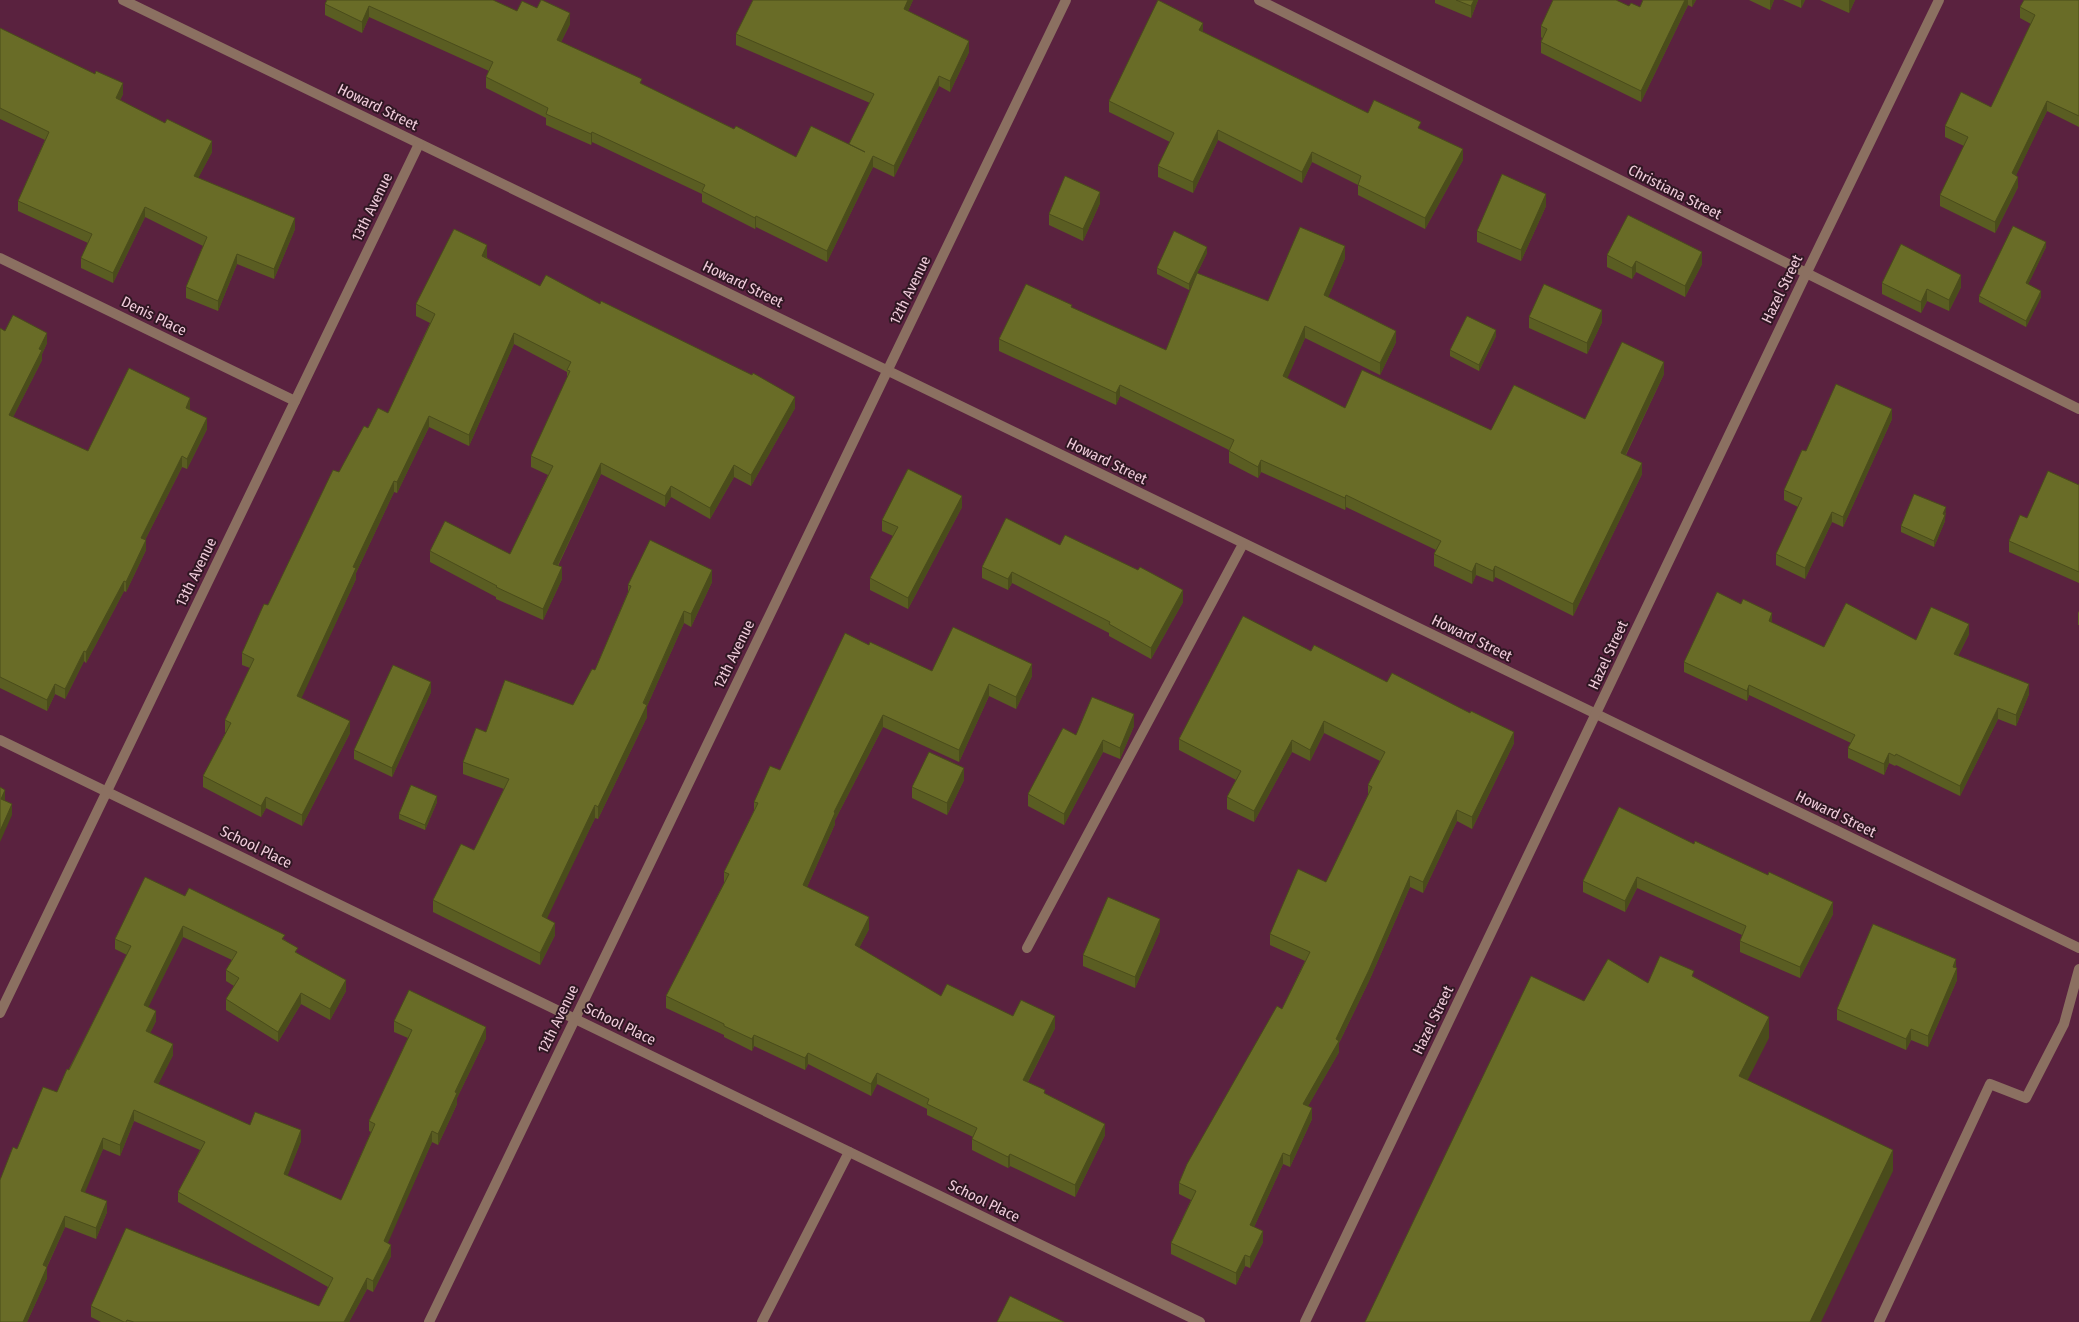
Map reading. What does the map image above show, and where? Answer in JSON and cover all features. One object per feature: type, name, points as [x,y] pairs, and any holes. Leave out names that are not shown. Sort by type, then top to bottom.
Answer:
[{"type":"street","name":"Howard Street","points":[[123,0],[2079,948]]},
{"type":"street","name":"12th Avenue","points":[[429,1322],[1066,0]]},
{"type":"street","name":"Christiana Street","points":[[1259,0],[2079,409]]},
{"type":"street","name":"Hazel Street","points":[[1305,1322],[1939,0]]},
{"type":"street","name":"13th Avenue","points":[[0,1013],[419,144]]},
{"type":"street","name":"Denis Place","points":[[0,258],[295,401]]},
{"type":"street","points":[[1026,948],[1243,544]]},
{"type":"street","name":"School Place","points":[[0,740],[1200,1322]]},
{"type":"street","points":[[1879,1322],[1990,1084],[2026,1098],[2064,1024],[2079,969]]},
{"type":"street","points":[[762,1322],[849,1152]]},
{"type":"building","points":[[327,0],[493,0],[517,11],[522,1],[537,8],[542,0],[570,13],[557,40],[642,79],[640,83],[734,129],[736,126],[796,157],[811,126],[865,152],[849,144],[874,94],[736,34],[753,0],[908,0],[904,9],[969,41],[950,81],[939,76],[894,166],[873,156],[827,251],[702,191],[705,185],[592,132],[591,134],[546,114],[548,108],[486,77],[493,62],[369,6],[362,22],[325,4]]},
{"type":"building","points":[[1158,0],[1203,23],[1199,30],[1368,113],[1374,100],[1421,122],[1418,128],[1463,149],[1425,218],[1358,185],[1361,176],[1312,152],[1302,172],[1218,130],[1193,182],[1158,166],[1174,133],[1109,101]]},
{"type":"building","points":[[1456,0],[1474,0],[1471,6]]},
{"type":"building","points":[[1553,0],[1616,0],[1629,6],[1631,3],[1640,7],[1643,0],[1685,0],[1641,91],[1541,42],[1547,29],[1541,26]]},
{"type":"building","points":[[2024,0],[2079,0],[2079,116],[2047,101],[2012,173],[2018,177],[1995,222],[1940,195],[1968,137],[1945,126],[1961,92],[1991,107],[2035,15],[2020,7]]},
{"type":"building","points":[[0,28],[95,74],[96,71],[123,83],[116,98],[165,123],[167,119],[212,141],[194,176],[295,218],[274,269],[237,254],[218,301],[186,287],[207,237],[145,207],[113,273],[81,258],[92,234],[18,201],[49,132],[0,108]]},
{"type":"building","points":[[1502,174],[1546,194],[1521,250],[1477,231]]},
{"type":"building","points":[[1065,176],[1100,192],[1083,229],[1049,214]]},
{"type":"building","points":[[1628,215],[1702,252],[1685,286],[1636,261],[1632,268],[1607,255]]},
{"type":"building","points":[[2013,226],[2046,242],[2026,283],[2041,291],[2026,321],[1979,296]]},
{"type":"building","points":[[1300,227],[1345,246],[1324,295],[1396,331],[1380,363],[1305,326],[1283,376],[1345,408],[1362,370],[1491,430],[1514,385],[1585,419],[1622,342],[1664,362],[1621,453],[1642,463],[1573,604],[1495,566],[1493,571],[1476,563],[1472,572],[1434,554],[1441,541],[1346,495],[1345,498],[1261,460],[1258,467],[1229,451],[1234,440],[1120,385],[1116,393],[999,339],[1026,284],[1072,305],[1071,307],[1166,350],[1197,273],[1268,301]]},
{"type":"building","points":[[454,229],[487,245],[482,256],[540,286],[546,275],[600,304],[601,301],[752,375],[753,373],[795,397],[751,475],[734,465],[710,508],[671,486],[665,496],[601,463],[553,564],[562,567],[543,609],[496,587],[430,551],[445,521],[510,554],[553,466],[531,456],[570,371],[567,370],[571,362],[514,333],[469,435],[429,416],[397,482],[394,481],[353,567],[356,568],[297,696],[350,721],[302,815],[266,797],[261,806],[203,776],[231,723],[225,720],[254,659],[242,653],[264,604],[268,605],[333,470],[339,472],[364,426],[368,428],[378,408],[388,413],[435,314],[416,304]]},
{"type":"building","points":[[1174,231],[1207,247],[1189,284],[1157,268]]},
{"type":"building","points":[[1901,244],[1961,275],[1949,300],[1927,289],[1921,302],[1882,283]]},
{"type":"building","points":[[1544,284],[1602,310],[1587,343],[1529,317]]},
{"type":"building","points":[[13,315],[47,333],[39,349],[42,350],[9,415],[88,451],[129,368],[190,398],[186,408],[207,418],[187,459],[182,456],[141,538],[146,540],[126,582],[124,581],[86,652],[84,651],[65,689],[55,684],[47,700],[0,677],[0,328],[5,331]]},
{"type":"building","points":[[1467,316],[1496,330],[1479,365],[1450,350]]},
{"type":"building","points":[[1836,384],[1892,409],[1843,517],[1832,512],[1805,568],[1776,554],[1802,498],[1784,490],[1802,450],[1806,451]]},
{"type":"building","points":[[908,469],[962,496],[908,598],[870,578],[898,527],[882,520]]},
{"type":"building","points":[[2048,471],[2079,485],[2079,572],[2009,541],[2020,515],[2027,518]]},
{"type":"building","points":[[1914,494],[1946,507],[1943,514],[1945,515],[1934,541],[1901,526]]},
{"type":"building","points":[[1006,518],[1060,545],[1065,535],[1138,570],[1140,567],[1183,590],[1151,648],[1109,624],[1110,622],[1012,572],[1008,579],[982,567]]},
{"type":"building","points":[[650,540],[712,570],[691,614],[684,611],[643,703],[647,705],[598,807],[595,805],[542,916],[555,923],[540,953],[433,900],[461,844],[474,850],[509,779],[463,762],[476,728],[486,732],[505,680],[573,705],[592,669],[595,670],[631,586],[628,585]]},
{"type":"building","points":[[1717,592],[1741,604],[1743,599],[1772,613],[1769,621],[1824,647],[1846,603],[1916,640],[1931,607],[1969,624],[1954,654],[2029,684],[2016,715],[1998,708],[1960,786],[1896,754],[1895,756],[1889,753],[1884,764],[1848,748],[1855,735],[1749,685],[1747,691],[1684,662]]},
{"type":"building","points":[[1243,616],[1311,651],[1314,645],[1387,682],[1392,673],[1470,713],[1471,711],[1514,732],[1472,817],[1457,810],[1423,882],[1410,876],[1369,970],[1336,1039],[1339,1041],[1303,1104],[1312,1108],[1290,1156],[1283,1153],[1250,1225],[1263,1231],[1250,1257],[1245,1255],[1236,1273],[1171,1243],[1196,1191],[1179,1183],[1187,1164],[1277,1006],[1282,1009],[1310,952],[1270,934],[1298,869],[1326,882],[1372,787],[1368,785],[1385,752],[1324,721],[1310,750],[1292,740],[1254,811],[1227,797],[1241,771],[1179,739]]},
{"type":"building","points":[[953,627],[1032,664],[1016,697],[989,684],[959,750],[883,715],[834,812],[803,885],[869,917],[855,945],[941,996],[947,984],[1013,1016],[1021,1000],[1055,1016],[1023,1080],[1045,1090],[1044,1093],[1105,1124],[1075,1185],[1010,1154],[1008,1157],[972,1139],[977,1128],[927,1104],[929,1099],[877,1073],[871,1084],[808,1053],[805,1058],[754,1035],[752,1039],[666,996],[729,874],[724,872],[758,803],[754,802],[770,766],[780,770],[845,633],[869,645],[870,642],[932,671]]},
{"type":"building","points":[[393,665],[431,682],[392,768],[354,750]]},
{"type":"building","points":[[1092,697],[1134,714],[1120,748],[1103,740],[1064,814],[1028,794],[1063,728],[1076,735]]},
{"type":"building","points":[[929,752],[964,768],[947,803],[912,787]]},
{"type":"building","points":[[411,785],[437,796],[425,825],[399,814]]},
{"type":"building","points":[[0,787],[5,790],[1,799],[12,804],[0,831]]},
{"type":"building","points":[[1619,807],[1694,844],[1695,841],[1768,875],[1769,872],[1833,902],[1800,967],[1740,941],[1746,926],[1637,877],[1625,901],[1583,881]]},
{"type":"building","points":[[145,877],[185,896],[189,888],[285,935],[282,939],[298,948],[295,952],[346,980],[330,1009],[301,993],[278,1032],[226,999],[239,978],[226,970],[237,952],[183,926],[144,1005],[156,1011],[146,1031],[173,1044],[154,1082],[250,1125],[255,1112],[301,1130],[284,1174],[341,1200],[375,1124],[369,1121],[412,1030],[394,1021],[409,990],[486,1027],[455,1092],[457,1093],[438,1134],[432,1131],[384,1241],[391,1245],[373,1281],[367,1278],[344,1322],[134,1322],[127,1320],[124,1322],[91,1306],[126,1228],[319,1306],[333,1278],[178,1192],[205,1142],[134,1110],[120,1145],[103,1138],[81,1191],[107,1201],[96,1228],[65,1216],[43,1265],[47,1267],[23,1322],[0,1322],[0,1180],[13,1147],[17,1149],[43,1087],[57,1092],[131,946],[115,939]]},
{"type":"building","points":[[1108,897],[1160,919],[1135,977],[1083,955]]},
{"type":"building","points":[[1873,924],[1956,959],[1953,967],[1957,968],[1928,1036],[1911,1029],[1906,1039],[1837,1009]]},
{"type":"building","points":[[1660,956],[1694,971],[1692,976],[1769,1017],[1739,1076],[1893,1150],[1810,1322],[1365,1322],[1531,976],[1584,1001],[1608,959],[1648,983]]},
{"type":"building","points":[[1010,1296],[1064,1322],[997,1322]]}]
